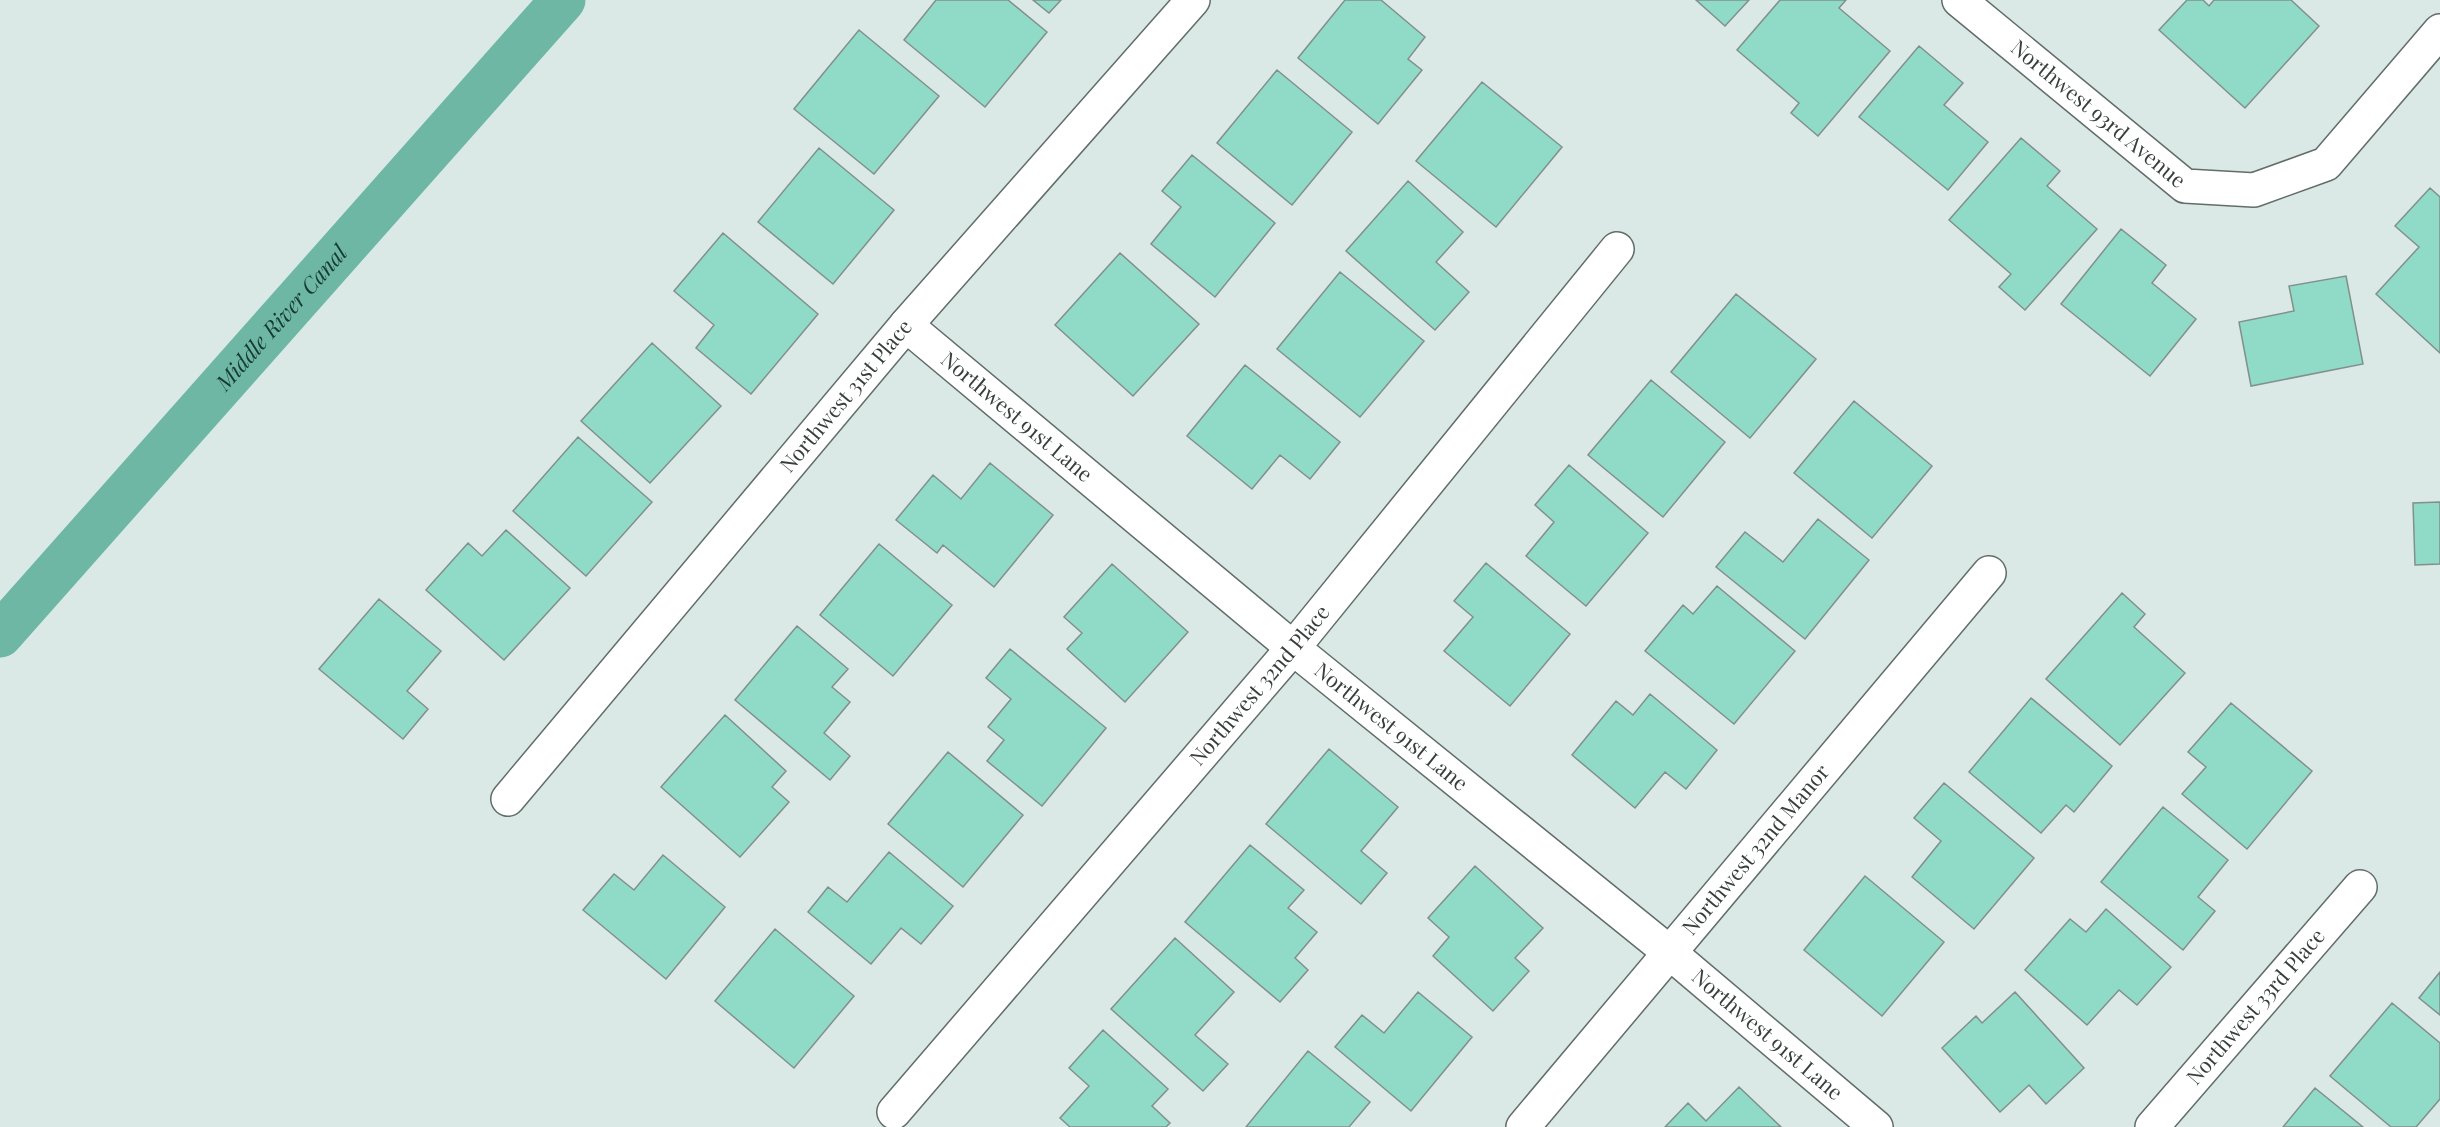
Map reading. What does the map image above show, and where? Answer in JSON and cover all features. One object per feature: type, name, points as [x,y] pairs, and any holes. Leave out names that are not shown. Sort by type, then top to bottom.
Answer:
[{"type":"street","name":"Northwest 31st Place","points":[[508,799],[906,325],[1193,0]]},
{"type":"street","name":"Northwest 93rd Avenue","points":[[1959,0],[2185,186],[2254,190],[2326,164],[2440,31]]},
{"type":"street","name":"Northwest 32nd Place","points":[[894,1112],[1293,648],[1617,249]]},
{"type":"street","name":"Northwest 91st Lane","points":[[906,325],[1293,648],[1669,952],[1876,1127]]},
{"type":"street","name":"Northwest 32nd Manor","points":[[1523,1127],[1989,573]]},
{"type":"street","name":"Northwest 33rd Place","points":[[2152,1127],[2360,887]]},
{"type":"building","points":[[936,0],[1008,0],[1047,32],[985,107],[904,40]]},
{"type":"building","points":[[1033,0],[1061,0],[1049,13]]},
{"type":"building","points":[[1345,0],[1381,0],[1425,37],[1408,59],[1422,70],[1378,124],[1298,58]]},
{"type":"building","points":[[1696,0],[1749,0],[1725,26]]},
{"type":"building","points":[[1780,0],[1846,0],[1839,8],[1890,51],[1818,136],[1791,113],[1799,103],[1737,50]]},
{"type":"building","points":[[2187,0],[2203,0],[2209,6],[2214,0],[2291,0],[2319,26],[2245,108],[2159,30]]},
{"type":"building","points":[[859,30],[939,96],[874,174],[794,109]]},
{"type":"building","points":[[1919,46],[1963,83],[1944,105],[1988,142],[1948,190],[1859,117]]},
{"type":"building","points":[[1277,70],[1352,132],[1292,205],[1217,143]]},
{"type":"building","points":[[1482,82],[1562,147],[1496,227],[1416,161]]},
{"type":"building","points":[[2021,138],[2060,171],[2047,186],[2097,229],[2025,310],[1999,287],[2011,274],[1949,220]]},
{"type":"building","points":[[819,148],[894,210],[833,284],[758,222]]},
{"type":"building","points":[[1192,155],[1275,223],[1215,297],[1151,244],[1181,207],[1162,191]]},
{"type":"building","points":[[1408,181],[1463,232],[1436,262],[1469,292],[1435,330],[1346,251]]},
{"type":"building","points":[[2430,188],[2440,197],[2440,353],[2376,294],[2419,247],[2395,226]]},
{"type":"building","points":[[2121,229],[2166,265],[2152,283],[2196,319],[2150,376],[2061,304]]},
{"type":"building","points":[[723,233],[818,314],[751,394],[696,348],[714,325],[674,291]]},
{"type":"building","points":[[1120,253],[1199,324],[1133,396],[1055,325]]},
{"type":"building","points":[[1340,272],[1424,341],[1360,417],[1277,349]]},
{"type":"building","points":[[2346,276],[2363,364],[2251,386],[2239,322],[2294,311],[2289,286]]},
{"type":"building","points":[[1736,294],[1816,359],[1750,438],[1671,372]]},
{"type":"building","points":[[652,343],[721,406],[650,483],[581,421]]},
{"type":"building","points":[[1245,365],[1340,442],[1310,479],[1280,455],[1252,489],[1187,436]]},
{"type":"building","points":[[1651,380],[1725,442],[1663,517],[1588,455]]},
{"type":"building","points":[[1854,401],[1932,466],[1872,538],[1794,473]]},
{"type":"building","points":[[578,437],[652,502],[586,576],[513,511]]},
{"type":"building","points":[[990,463],[1053,515],[994,587],[943,545],[937,553],[896,520],[933,475],[961,499]]},
{"type":"building","points":[[1569,465],[1648,533],[1586,606],[1526,556],[1554,522],[1535,505]]},
{"type":"building","points":[[2440,502],[2440,564],[2415,565],[2413,503]]},
{"type":"building","points":[[1818,519],[1869,560],[1805,639],[1716,567],[1745,532],[1783,562]]},
{"type":"building","points":[[506,530],[570,588],[504,660],[426,590],[468,543],[482,556]]},
{"type":"building","points":[[879,544],[952,605],[893,676],[820,615]]},
{"type":"building","points":[[1486,563],[1570,634],[1510,706],[1444,651],[1473,617],[1454,601]]},
{"type":"building","points":[[1112,564],[1188,632],[1125,702],[1067,649],[1082,633],[1064,617]]},
{"type":"building","points":[[1717,586],[1795,651],[1734,724],[1645,651],[1683,605],[1693,614]]},
{"type":"building","points":[[2122,593],[2145,614],[2134,627],[2185,673],[2120,745],[2046,679]]},
{"type":"building","points":[[379,599],[441,651],[407,691],[428,709],[403,739],[319,669]]},
{"type":"building","points":[[797,626],[848,669],[832,687],[850,702],[824,733],[850,756],[830,780],[735,700]]},
{"type":"building","points":[[1010,649],[1106,728],[1042,806],[987,761],[1004,740],[988,727],[1011,699],[986,678]]},
{"type":"building","points":[[1650,694],[1717,750],[1686,789],[1665,772],[1635,808],[1572,755],[1616,701],[1633,715]]},
{"type":"building","points":[[2031,698],[2112,766],[2074,812],[2066,805],[2041,833],[1969,772]]},
{"type":"building","points":[[2231,703],[2312,771],[2247,849],[2182,794],[2206,767],[2188,752]]},
{"type":"building","points":[[725,715],[786,771],[772,787],[789,802],[740,857],[661,787]]},
{"type":"building","points":[[1329,749],[1398,807],[1361,851],[1387,873],[1361,904],[1266,824]]},
{"type":"building","points":[[948,752],[1023,815],[963,887],[888,824]]},
{"type":"building","points":[[1944,783],[2034,858],[1974,929],[1912,877],[1941,841],[1914,818]]},
{"type":"building","points":[[2163,807],[2228,860],[2198,897],[2215,911],[2183,950],[2101,882]]},
{"type":"building","points":[[1250,845],[1304,890],[1288,908],[1317,932],[1295,958],[1308,970],[1280,1002],[1185,922]]},
{"type":"building","points":[[889,852],[953,906],[921,944],[901,928],[871,964],[808,912],[828,887],[847,902]]},
{"type":"building","points":[[663,855],[725,907],[666,979],[583,910],[614,874],[634,890]]},
{"type":"building","points":[[1475,866],[1543,928],[1515,958],[1529,971],[1493,1011],[1433,956],[1449,937],[1428,918]]},
{"type":"building","points":[[1865,876],[1944,942],[1882,1016],[1804,950]]},
{"type":"building","points":[[2106,909],[2171,967],[2137,1005],[2119,990],[2087,1025],[2025,970],[2070,919],[2086,932]]},
{"type":"building","points":[[775,929],[854,996],[794,1068],[715,1001]]},
{"type":"building","points":[[1175,938],[1234,992],[1195,1035],[1228,1064],[1203,1091],[1111,1009]]},
{"type":"building","points":[[2440,972],[2440,1015],[2419,998]]},
{"type":"building","points":[[1418,992],[1472,1037],[1411,1111],[1335,1047],[1362,1015],[1384,1033]]},
{"type":"building","points":[[2015,992],[2084,1068],[2046,1104],[2029,1085],[2000,1112],[1942,1048],[1976,1016],[1982,1023]]},
{"type":"building","points":[[2392,1003],[2440,1043],[2440,1099],[2416,1127],[2391,1127],[2330,1076]]},
{"type":"building","points":[[1103,1030],[1168,1089],[1152,1106],[1170,1123],[1166,1127],[1070,1127],[1060,1118],[1089,1086],[1069,1068]]},
{"type":"building","points":[[1308,1051],[1370,1102],[1349,1127],[1246,1127]]},
{"type":"building","points":[[1739,1087],[1781,1127],[1665,1127],[1688,1103],[1706,1121]]},
{"type":"building","points":[[2315,1088],[2363,1127],[2283,1127]]},
{"type":"waterway","name":"Middle River Canal","points":[[0,635],[563,0]]}]
